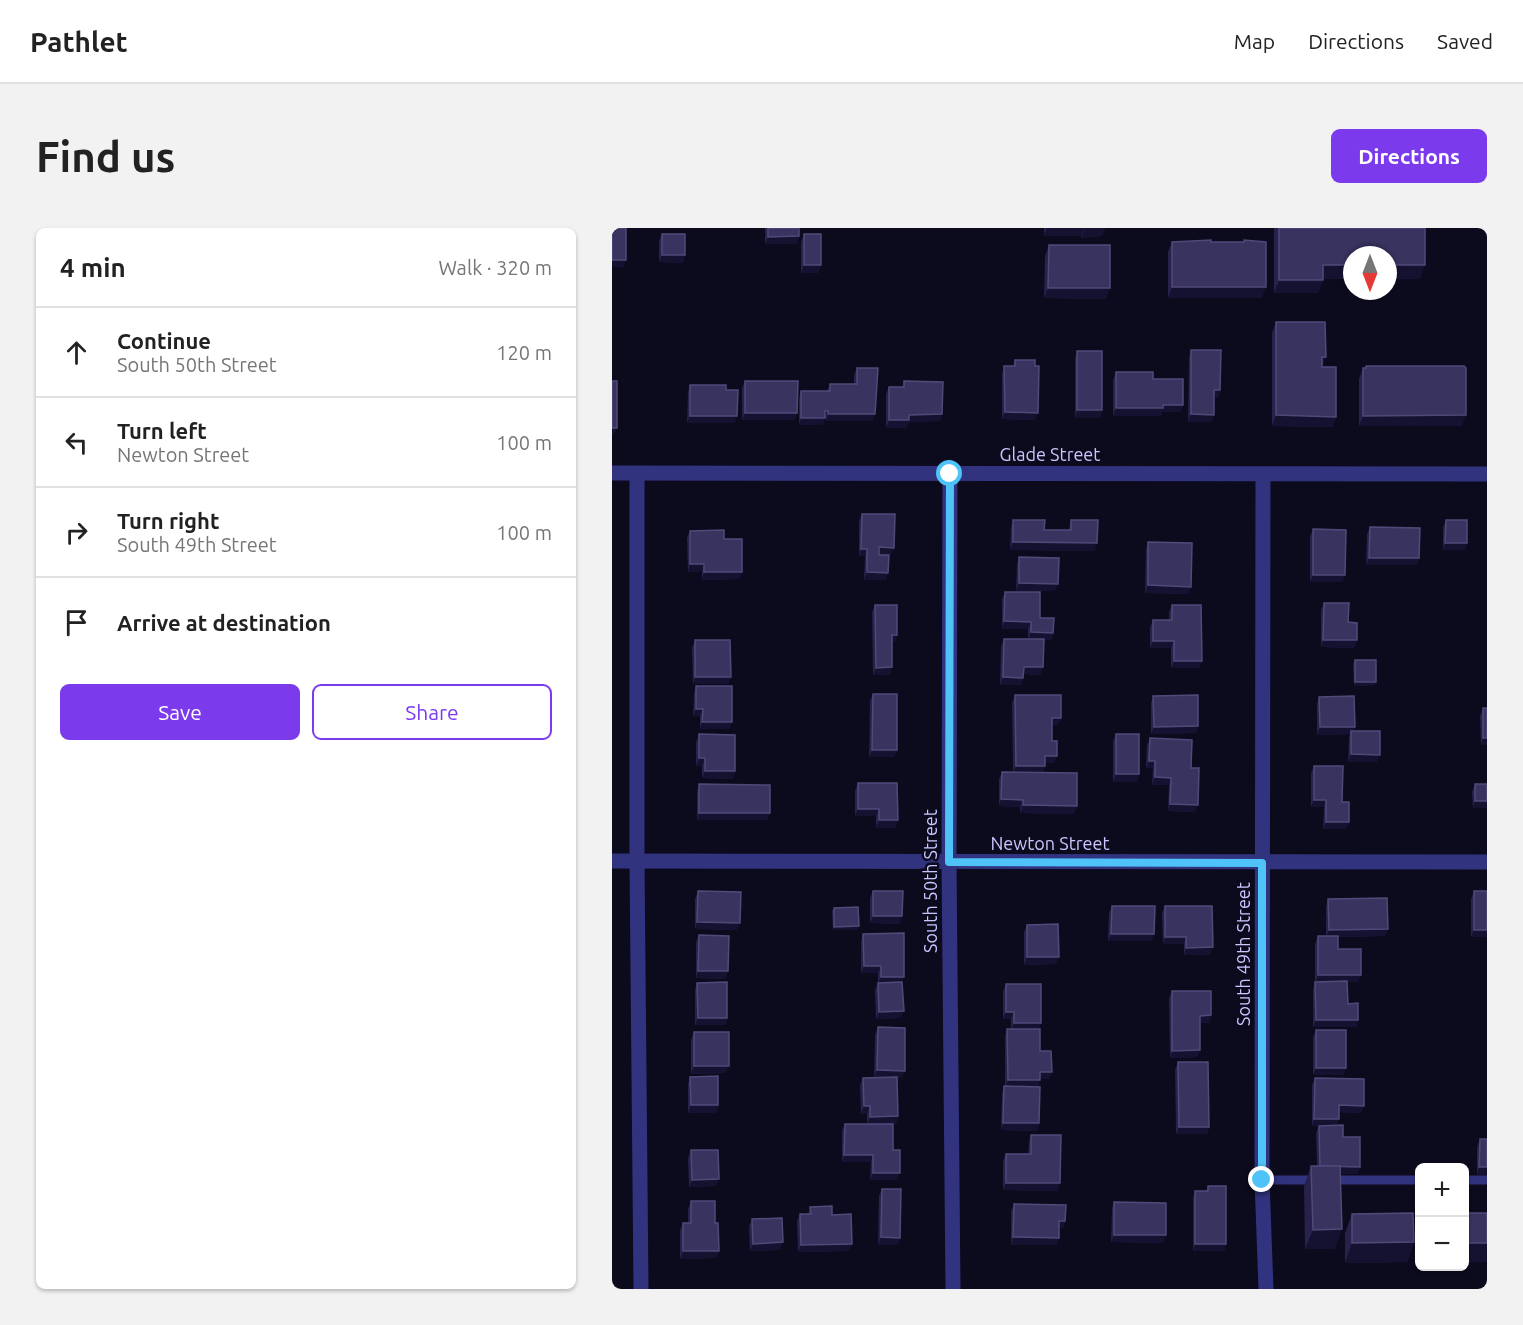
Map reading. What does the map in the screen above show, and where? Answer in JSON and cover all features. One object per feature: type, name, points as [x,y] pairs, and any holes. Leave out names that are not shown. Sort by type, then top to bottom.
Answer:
[{"type":"street","name":"Glade Street","points":[[612,473],[1487,474]]},
{"type":"street","points":[[637,473],[637,861],[641,1289]]},
{"type":"street","name":"South 50th Street","points":[[950,474],[949,862],[953,1289]]},
{"type":"street","name":"South 49th Street","points":[[1263,474],[1262,1180],[1266,1289]]},
{"type":"street","name":"Newton Street","points":[[612,861],[1487,862]]},
{"type":"lane","points":[[1262,1180],[1415,1180]]},
{"type":"lane","points":[[1469,1180],[1487,1180]]},
{"type":"building","points":[[612,228],[626,228],[626,260],[612,260]]},
{"type":"building","points":[[768,228],[799,228],[799,236],[768,237]]},
{"type":"building","points":[[1279,228],[1425,228],[1425,265],[1397,265],[1397,246],[1343,246],[1343,265],[1323,265],[1323,280],[1279,280]]},
{"type":"building","points":[[662,234],[685,234],[685,255],[662,255]]},
{"type":"building","points":[[804,234],[821,234],[821,265],[804,265]]},
{"type":"building","points":[[1211,240],[1211,242],[1244,242],[1244,240],[1266,242],[1266,287],[1172,287],[1172,242]]},
{"type":"building","points":[[1049,245],[1110,245],[1110,288],[1048,288]]},
{"type":"building","points":[[1276,322],[1325,322],[1326,357],[1322,357],[1322,367],[1336,367],[1336,417],[1276,415]]},
{"type":"building","points":[[1191,350],[1221,350],[1220,390],[1214,390],[1214,415],[1191,414]]},
{"type":"building","points":[[1077,351],[1102,351],[1102,410],[1077,410]]},
{"type":"building","points":[[1015,360],[1035,360],[1035,366],[1039,366],[1038,413],[1005,412],[1004,366],[1015,366]]},
{"type":"building","points":[[1366,366],[1464,366],[1466,368],[1466,415],[1363,416],[1363,368]]},
{"type":"building","points":[[857,368],[878,368],[875,414],[828,414],[828,411],[825,411],[825,418],[801,418],[801,391],[830,391],[830,384],[857,384]]},
{"type":"building","points":[[1116,372],[1153,372],[1153,379],[1183,379],[1183,405],[1163,405],[1163,408],[1116,408]]},
{"type":"building","points":[[612,381],[617,381],[617,428],[612,428]]},
{"type":"building","points":[[745,381],[798,381],[797,413],[745,413]]},
{"type":"building","points":[[904,381],[943,382],[942,414],[909,415],[909,420],[889,420],[889,387],[904,387]]},
{"type":"building","points":[[690,385],[726,385],[726,390],[738,390],[737,416],[690,416]]},
{"type":"building","points":[[862,514],[895,514],[894,548],[879,547],[879,555],[889,555],[888,573],[867,572],[867,549],[861,549]]},
{"type":"building","points":[[1013,520],[1045,520],[1044,530],[1071,530],[1071,520],[1098,520],[1097,543],[1013,542]]},
{"type":"building","points":[[1446,520],[1467,520],[1467,543],[1445,543]]},
{"type":"building","points":[[1370,527],[1420,528],[1419,558],[1369,558]]},
{"type":"building","points":[[1313,529],[1346,530],[1345,575],[1313,575]]},
{"type":"building","points":[[724,530],[724,539],[742,539],[742,572],[704,572],[704,564],[690,564],[690,531]]},
{"type":"building","points":[[1148,542],[1192,543],[1191,587],[1148,585]]},
{"type":"building","points":[[1019,557],[1059,558],[1058,584],[1019,583]]},
{"type":"building","points":[[1005,592],[1040,592],[1040,618],[1054,618],[1053,633],[1031,632],[1031,622],[1004,621]]},
{"type":"building","points":[[1324,603],[1349,603],[1348,622],[1357,623],[1357,640],[1323,640]]},
{"type":"building","points":[[875,605],[897,605],[897,635],[892,635],[892,667],[876,668]]},
{"type":"building","points":[[1172,605],[1201,605],[1202,661],[1174,661],[1174,641],[1153,641],[1153,620],[1172,620]]},
{"type":"building","points":[[1004,639],[1044,639],[1043,667],[1024,667],[1023,678],[1003,677]]},
{"type":"building","points":[[695,640],[730,640],[731,677],[695,677]]},
{"type":"building","points":[[1355,660],[1376,660],[1376,682],[1355,682]]},
{"type":"building","points":[[696,686],[732,686],[732,722],[702,722],[703,709],[696,709]]},
{"type":"building","points":[[873,694],[897,694],[897,750],[872,750]]},
{"type":"building","points":[[1015,695],[1061,695],[1061,718],[1052,718],[1052,741],[1057,741],[1057,756],[1045,756],[1045,766],[1016,766]]},
{"type":"building","points":[[1198,695],[1198,726],[1154,727],[1153,696]]},
{"type":"building","points":[[1354,696],[1355,727],[1320,727],[1319,697]]},
{"type":"building","points":[[1483,708],[1487,708],[1487,738],[1483,738]]},
{"type":"building","points":[[1351,731],[1380,731],[1380,755],[1351,754]]},
{"type":"building","points":[[699,734],[735,735],[735,771],[705,771],[705,758],[699,758]]},
{"type":"building","points":[[1116,734],[1139,734],[1139,774],[1116,774]]},
{"type":"building","points":[[1150,738],[1192,740],[1191,768],[1199,768],[1198,805],[1170,804],[1171,778],[1155,777],[1155,761],[1149,761]]},
{"type":"building","points":[[1314,766],[1343,766],[1342,802],[1349,802],[1349,822],[1326,822],[1326,800],[1314,800]]},
{"type":"building","points":[[1002,772],[1077,773],[1077,806],[1023,805],[1023,800],[1001,799]]},
{"type":"building","points":[[858,783],[897,783],[898,820],[879,820],[879,809],[858,809]]},
{"type":"building","points":[[699,784],[770,785],[770,813],[699,813]]},
{"type":"building","points":[[1475,784],[1487,784],[1487,801],[1475,801]]},
{"type":"building","points":[[698,891],[741,892],[740,923],[697,922]]},
{"type":"building","points":[[873,891],[903,891],[902,916],[873,916]]},
{"type":"building","points":[[1474,891],[1487,891],[1487,930],[1474,930]]},
{"type":"building","points":[[1387,898],[1388,929],[1329,930],[1328,899]]},
{"type":"building","points":[[1112,906],[1155,906],[1154,934],[1111,934]]},
{"type":"building","points":[[1165,906],[1212,906],[1213,947],[1186,948],[1186,937],[1165,937]]},
{"type":"building","points":[[858,907],[859,926],[834,927],[834,908]]},
{"type":"building","points":[[1058,924],[1059,957],[1027,957],[1027,925]]},
{"type":"building","points":[[904,933],[904,977],[881,977],[881,966],[864,966],[863,934]]},
{"type":"building","points":[[699,935],[729,936],[728,971],[698,971]]},
{"type":"building","points":[[1318,936],[1338,936],[1338,949],[1361,949],[1361,975],[1318,975]]},
{"type":"building","points":[[1347,981],[1348,1004],[1358,1003],[1358,1020],[1316,1020],[1315,982]]},
{"type":"building","points":[[727,982],[727,1018],[698,1018],[697,983]]},
{"type":"building","points":[[902,982],[904,1011],[879,1012],[878,983]]},
{"type":"building","points":[[1006,984],[1041,984],[1041,1023],[1014,1023],[1014,1012],[1006,1012]]},
{"type":"building","points":[[1172,991],[1211,991],[1211,1015],[1200,1016],[1200,1050],[1172,1051]]},
{"type":"building","points":[[878,1027],[905,1028],[905,1071],[877,1070]]},
{"type":"building","points":[[1007,1029],[1040,1029],[1040,1051],[1051,1051],[1052,1072],[1040,1072],[1040,1080],[1008,1080]]},
{"type":"building","points":[[1316,1030],[1346,1030],[1346,1068],[1316,1068]]},
{"type":"building","points":[[694,1032],[729,1032],[729,1066],[694,1066]]},
{"type":"building","points":[[1178,1062],[1208,1062],[1209,1127],[1179,1127]]},
{"type":"building","points":[[718,1076],[718,1105],[691,1105],[690,1077]]},
{"type":"building","points":[[897,1077],[898,1116],[870,1117],[870,1106],[864,1106],[863,1078]]},
{"type":"building","points":[[1315,1078],[1364,1079],[1364,1106],[1339,1105],[1339,1119],[1314,1119]]},
{"type":"building","points":[[1004,1086],[1040,1087],[1039,1123],[1003,1123]]},
{"type":"building","points":[[845,1124],[893,1124],[893,1150],[900,1150],[900,1173],[873,1173],[873,1155],[844,1155]]},
{"type":"building","points":[[1343,1125],[1343,1137],[1360,1137],[1360,1167],[1320,1166],[1319,1126]]},
{"type":"building","points":[[1031,1135],[1061,1135],[1060,1183],[1006,1183],[1006,1154],[1031,1154]]},
{"type":"building","points":[[1480,1139],[1487,1139],[1487,1167],[1479,1167]]},
{"type":"building","points":[[691,1150],[718,1150],[719,1179],[692,1180]]},
{"type":"building","points":[[1311,1166],[1340,1166],[1342,1229],[1313,1230]]},
{"type":"building","points":[[1208,1186],[1226,1186],[1226,1244],[1195,1244],[1195,1191],[1208,1191]]},
{"type":"building","points":[[882,1189],[901,1189],[900,1238],[881,1237]]},
{"type":"building","points":[[691,1201],[715,1201],[719,1251],[683,1251],[683,1223],[691,1223]]},
{"type":"building","points":[[1114,1202],[1166,1203],[1166,1235],[1114,1235]]},
{"type":"building","points":[[1014,1204],[1066,1205],[1065,1221],[1059,1221],[1059,1238],[1013,1237]]},
{"type":"building","points":[[832,1206],[832,1215],[851,1214],[852,1244],[801,1245],[800,1214],[811,1214],[810,1207]]},
{"type":"building","points":[[1413,1213],[1414,1242],[1352,1243],[1352,1214]]},
{"type":"building","points":[[1469,1213],[1487,1213],[1487,1243],[1469,1243]]},
{"type":"building","points":[[782,1218],[783,1242],[753,1244],[752,1219]]},
{"type":"route","points":[[950,474],[949,862],[1262,863],[1262,1180]]}]
